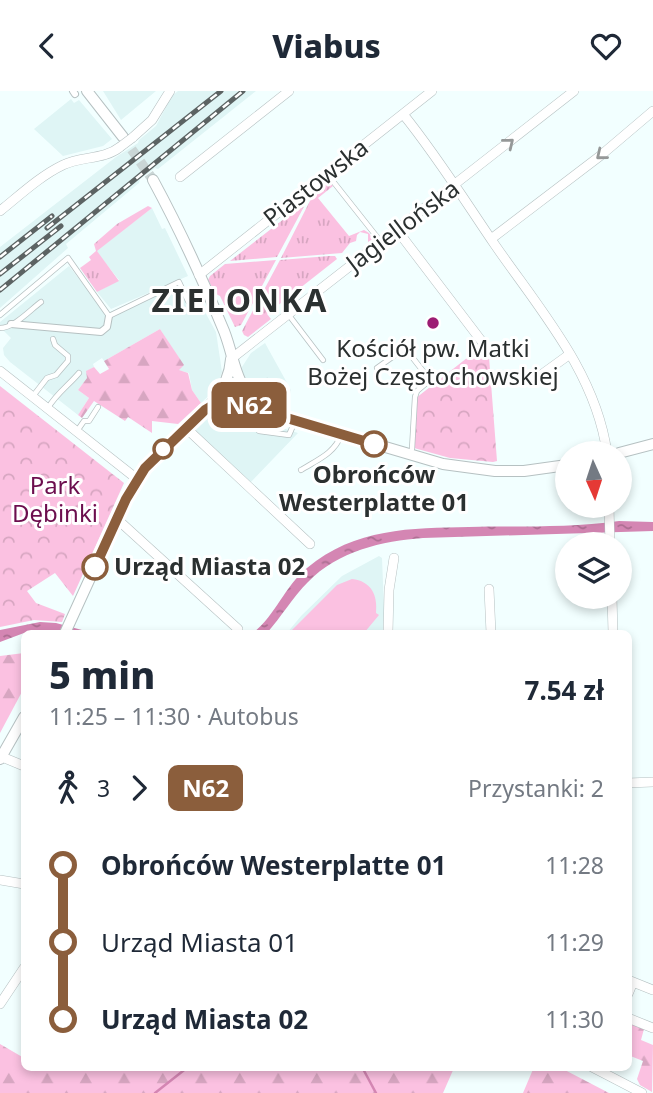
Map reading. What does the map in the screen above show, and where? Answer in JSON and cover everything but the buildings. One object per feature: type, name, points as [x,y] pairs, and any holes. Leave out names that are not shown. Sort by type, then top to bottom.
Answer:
[{"type":"street","points":[[88,91],[125,141]]},
{"type":"street","points":[[0,211],[49,173],[64,165],[110,154],[152,120],[170,91]]},
{"type":"street","points":[[180,177],[289,91]]},
{"type":"street","name":"Piastowska","points":[[199,275],[432,91]]},
{"type":"street","name":"Jagiellońska","points":[[231,359],[574,91]]},
{"type":"street","points":[[491,239],[600,156],[653,111]]},
{"type":"street","points":[[403,114],[455,185],[586,379],[603,423],[605,441]]},
{"type":"street","points":[[153,180],[225,335],[231,359],[232,388]]},
{"type":"street","points":[[397,230],[483,343]]},
{"type":"street","points":[[11,324],[101,333],[107,327],[109,316]]},
{"type":"street","points":[[529,377],[541,375],[570,354]]},
{"type":"street","points":[[0,370],[137,479]]},
{"type":"street","points":[[66,630],[137,479],[153,458],[232,388]]},
{"type":"street","points":[[232,388],[269,413],[341,434],[353,442],[467,469],[524,471],[555,467]]},
{"type":"street","points":[[186,428],[310,544]]},
{"type":"street","points":[[632,449],[653,444]]},
{"type":"street","points":[[117,519],[238,629]]},
{"type":"street","points":[[388,630],[389,590],[394,558]]},
{"type":"street","points":[[489,589],[491,630]]},
{"type":"street","points":[[612,609],[613,630]]},
{"type":"street","points":[[21,722],[1,758],[21,766]]},
{"type":"street","points":[[632,783],[653,782]]},
{"type":"street","points":[[0,880],[21,884]]},
{"type":"street","points":[[0,1004],[21,972]]},
{"type":"street","points":[[632,981],[652,986]]},
{"type":"street","points":[[632,1020],[653,1028]]},
{"type":"street","points":[[600,1071],[642,1093]]},
{"type":"lane","points":[[327,174],[381,242]]},
{"type":"lane","points":[[0,315],[68,258],[109,316],[179,282],[188,301],[207,292]]},
{"type":"lane","points":[[0,328],[5,328],[41,302]]},
{"type":"lane","points":[[288,314],[323,360]]},
{"type":"lane","points":[[33,397],[47,378],[56,375],[68,361],[68,356],[55,345],[53,339]]},
{"type":"lane","points":[[377,368],[405,348],[430,380],[417,391],[415,397],[412,449]]},
{"type":"lane","points":[[48,408],[56,395],[79,373]]},
{"type":"lane","points":[[267,381],[274,393],[269,413]]},
{"type":"lane","points":[[77,431],[84,421],[89,421],[98,407]]},
{"type":"lane","points":[[259,431],[289,435],[295,421]]},
{"type":"lane","points":[[301,470],[330,453],[338,445],[341,434]]},
{"type":"shaded area","points":[[103,91],[156,91],[121,120]]},
{"type":"shaded area","points":[[178,91],[256,91],[158,169],[155,168],[140,179],[139,183],[66,244],[68,248],[0,308],[0,247],[138,143],[156,126],[172,96]]},
{"type":"shaded area","points":[[71,99],[74,103],[79,100],[112,139],[103,146],[63,156],[34,129]]},
{"type":"shaded area","points":[[152,208],[162,229],[165,228],[188,276],[111,309],[97,292],[119,280],[96,251]]},
{"type":"shaded area","points":[[69,266],[106,314],[181,280],[193,307],[200,303],[216,332],[222,372],[216,389],[201,403],[192,390],[189,373],[178,370],[183,365],[160,329],[104,361],[102,358],[93,364],[94,367],[87,371],[87,378],[78,390],[89,398],[78,415],[10,362],[4,355],[3,348],[11,338],[0,327],[0,322]]},
{"type":"shaded area","points":[[265,343],[291,390],[286,410],[275,407],[262,398],[240,370],[251,353]]},
{"type":"shaded area","points":[[229,403],[258,420],[298,433],[249,484],[194,430]]},
{"type":"shaded area","points":[[379,556],[382,558],[385,630],[289,630],[301,616],[342,576]]},
{"type":"green space","points":[[329,182],[333,186],[318,198],[349,236],[364,230],[369,233],[373,239],[368,242],[368,234],[360,232],[356,241],[350,243],[342,253],[281,258],[314,193]]},
{"type":"green space","points":[[307,201],[277,257],[230,261]]},
{"type":"green space","points":[[148,206],[152,208],[97,251],[119,281],[97,292],[80,268],[91,260],[89,257],[96,251],[94,244],[117,224]]},
{"type":"green space","points":[[335,256],[337,259],[267,314],[271,319],[248,337],[244,335],[242,331],[280,260]]},
{"type":"green space","points":[[276,260],[241,325],[235,327],[220,296],[208,280],[210,276],[225,264]]},
{"type":"green space","points":[[160,329],[184,365],[179,370],[188,373],[192,390],[201,403],[178,424],[152,421],[152,433],[128,417],[125,421],[94,401],[82,418],[78,415],[89,398],[78,390],[87,378],[86,371],[94,367],[100,374],[109,369],[104,361]]},
{"type":"green space","points":[[481,347],[489,357],[497,461],[450,458],[414,448],[416,398]]},
{"type":"green space","name":"Park Dębinki","points":[[0,386],[124,483],[73,596],[55,573],[27,591],[36,603],[65,614],[62,622],[34,620],[0,627]]},
{"type":"green space","points":[[352,579],[359,580],[372,590],[376,600],[376,613],[379,615],[366,630],[292,630],[337,585]]},
{"type":"green space","points":[[21,653],[21,694],[0,733],[0,656]]},
{"type":"green space","points":[[632,1024],[644,1029],[641,1040],[653,1045],[652,1092],[640,1085],[637,1079],[643,1061],[632,1057]]},
{"type":"green space","points":[[0,1044],[21,1056],[21,1071],[453,1071],[443,1093],[0,1093]]},
{"type":"green space","points":[[532,1071],[567,1071],[609,1093],[523,1093]]},
{"type":"water","points":[[619,521],[653,522],[653,531],[423,538],[377,545],[347,555],[320,571],[269,630],[256,630],[292,583],[307,568],[344,545],[364,538],[426,528],[563,526]]},
{"type":"water","points":[[40,622],[82,630],[21,630],[21,634],[0,642],[0,630]]},
{"type":"waterway","points":[[155,1093],[183,1071]]},
{"type":"waterway","points":[[364,1071],[376,1093]]},
{"type":"tunnel","points":[[123,137],[153,180]]},
{"type":"railway","points":[[47,228],[221,91]]},
{"type":"railway","points":[[0,290],[243,91]]},
{"type":"railway","points":[[0,257],[52,216]]},
{"type":"railway","points":[[0,274],[61,226]]},
{"type":"bus line","name":"N62","points":[[95,567],[126,499],[145,468],[205,410],[225,398],[237,399],[270,413],[374,444]]},
{"type":"place","name":"Kościół pw. Matki Bożej Częstochowskiej","points":[[433,323]]},
{"type":"place","name":"Obrońców Westerplatte 01","points":[[374,444]]},
{"type":"place","name":"Urząd Miasta 02","points":[[95,567]]},
{"type":"district","name":"ZIELONKA","points":[[240,301]]}]
